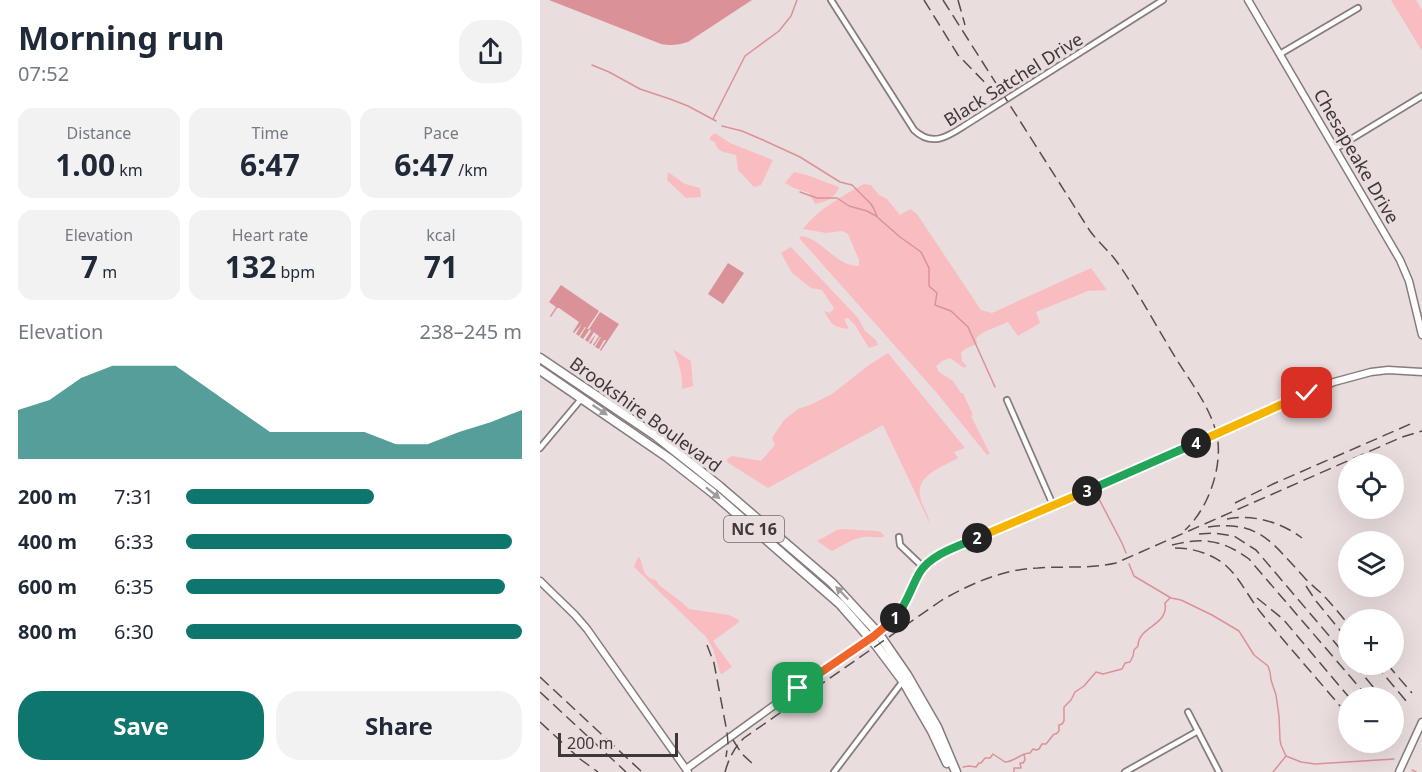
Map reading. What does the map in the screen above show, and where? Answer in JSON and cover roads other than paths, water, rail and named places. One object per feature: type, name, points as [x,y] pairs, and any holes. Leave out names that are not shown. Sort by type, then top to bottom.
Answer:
[{"type":"highway","name":"Brookshire Boulevard","points":[[540,358],[656,436],[816,568],[846,597],[905,678],[937,727],[956,772]]},
{"type":"highway","name":"Brookshire Boulevard","points":[[540,370],[650,444],[713,493],[823,588],[874,636]]},
{"type":"highway","points":[[650,444],[656,436]]},
{"type":"highway","name":"Brookshire Boulevard","points":[[905,678],[950,772]]},
{"type":"street","name":"Black Satchel Drive","points":[[831,0],[914,130],[923,137],[935,139],[944,138],[964,126],[1163,0]]},
{"type":"street","name":"Chesapeake Drive","points":[[1248,0],[1403,265],[1422,335]]},
{"type":"street","points":[[1280,54],[1358,8]]},
{"type":"street","points":[[1335,149],[1422,96]]},
{"type":"street","points":[[540,581],[587,629],[688,770],[800,687],[874,636],[899,613],[923,567],[941,554],[1334,382],[1388,370],[1422,372]]},
{"type":"street","points":[[540,448],[582,398]]},
{"type":"street","points":[[1007,400],[1053,505]]},
{"type":"street","points":[[899,537],[900,544],[923,567]]},
{"type":"street","points":[[834,772],[905,678]]},
{"type":"street","points":[[1188,712],[1219,772]]},
{"type":"street","points":[[1399,772],[1422,722]]},
{"type":"street","points":[[1125,772],[1198,731]]},
{"type":"waterway","points":[[713,119],[745,56],[779,31],[791,16],[797,0]]},
{"type":"waterway","points":[[592,65],[640,89],[688,106],[716,121]]},
{"type":"waterway","points":[[722,126],[763,140],[800,157],[840,182],[852,185],[871,204],[877,216]]},
{"type":"waterway","points":[[800,192],[817,198],[837,198],[849,206],[867,211],[921,252],[929,268],[929,286],[937,293],[935,305],[951,311],[968,327],[995,387]]},
{"type":"waterway","points":[[1099,499],[1126,553]]},
{"type":"waterway","points":[[1129,564],[1134,576],[1171,598],[1181,600],[1212,615],[1239,631],[1254,655],[1268,666],[1276,695],[1280,740],[1286,756],[1315,764],[1394,759]]},
{"type":"waterway","points":[[963,767],[976,767],[993,754],[1008,762],[1046,744],[1059,731],[1059,725],[1064,721],[1064,707],[1075,692],[1084,686],[1096,672],[1103,674],[1122,669],[1125,663],[1130,662],[1139,639],[1162,617],[1165,603],[1170,598]]},
{"type":"waterway","points":[[1014,772],[1014,768],[1021,768],[1020,763],[1025,760],[1024,754]]},
{"type":"waterway","points":[[1273,772],[1286,756]]},
{"type":"waterway","points":[[1412,770],[1416,772]]},
{"type":"railway","points":[[924,0],[958,55],[998,96]]},
{"type":"railway","points":[[943,0],[1090,231],[1125,274],[1196,389],[1212,420],[1218,442],[1215,478],[1200,512],[1185,530]]},
{"type":"railway","points":[[958,0],[965,25]]},
{"type":"railway","points":[[1235,503],[1415,422]]},
{"type":"railway","points":[[725,772],[732,754],[744,738],[942,600],[965,588],[988,578],[1025,569],[1087,567],[1116,563],[1402,437],[1422,431]]},
{"type":"railway","points":[[1227,519],[1247,518],[1266,521],[1294,532],[1302,538]]},
{"type":"railway","points":[[1208,527],[1240,527],[1263,536],[1338,612]]},
{"type":"railway","points":[[1199,534],[1214,533],[1234,536],[1256,550],[1338,646]]},
{"type":"railway","points":[[1172,545],[1193,541],[1212,542],[1230,548],[1249,559],[1359,687]]},
{"type":"railway","points":[[1175,548],[1194,550],[1223,563],[1262,614],[1338,704]]},
{"type":"railway","points":[[1306,586],[1338,628]]},
{"type":"railway","points":[[1257,598],[1283,619],[1340,687]]},
{"type":"railway","points":[[707,645],[714,663],[727,732],[726,757]]},
{"type":"railway","points":[[1363,675],[1373,687]]},
{"type":"railway","points":[[1384,675],[1407,702]]},
{"type":"railway","points":[[1396,675],[1412,693]]},
{"type":"railway","points":[[540,677],[642,772]]},
{"type":"railway","points":[[540,692],[626,772]]},
{"type":"railway","points":[[540,722],[580,759],[598,772]]},
{"type":"railway","points":[[733,740],[742,754],[755,766]]}]
